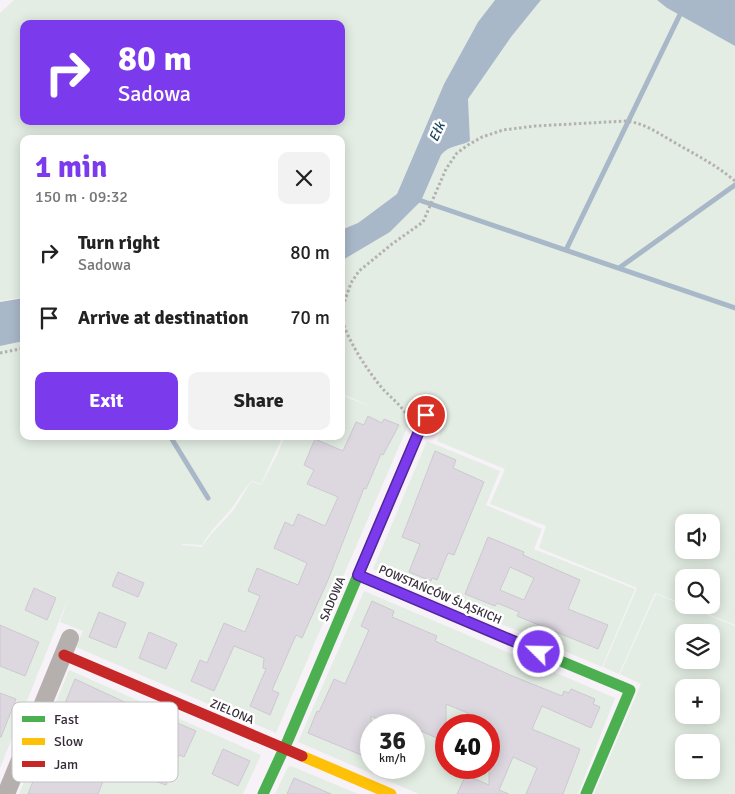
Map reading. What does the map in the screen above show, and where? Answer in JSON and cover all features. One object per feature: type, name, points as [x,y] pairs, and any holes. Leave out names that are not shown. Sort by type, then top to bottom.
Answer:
[{"type":"street","name":"SADOWA","points":[[263,794],[284,750],[426,415]]},
{"type":"street","name":"POWSTAŃCÓW ŚLĄSKICH","points":[[358,575],[630,690],[586,794]]},
{"type":"street","points":[[44,702],[70,638]]},
{"type":"street","name":"ZIELONA","points":[[64,655],[173,702]]},
{"type":"street","name":"ZIELONA","points":[[178,704],[391,794]]},
{"type":"street","points":[[6,794],[12,780]]},
{"type":"path","points":[[345,300],[351,283],[359,271],[423,222],[446,169],[457,154],[482,137],[503,130],[535,126],[626,121],[638,123],[654,129],[706,159],[735,181]]},
{"type":"path","points":[[345,330],[365,365],[382,388],[405,412],[417,436]]},
{"type":"path","points":[[0,353],[20,349]]},
{"type":"shaded area","points":[[14,0],[495,0],[478,22],[444,84],[397,194],[358,223],[345,228],[345,135],[20,135],[20,298],[0,301],[0,13]]},
{"type":"shaded area","points":[[541,0],[657,0],[667,8],[735,46],[735,625],[708,614],[720,614],[720,569],[675,569],[675,601],[655,593],[619,674],[603,667],[637,588],[539,548],[546,526],[490,504],[505,469],[437,441],[446,416],[423,406],[415,425],[409,423],[276,733],[76,647],[83,631],[60,622],[69,596],[26,702],[12,702],[12,738],[0,768],[0,346],[20,342],[20,440],[281,440],[261,484],[252,481],[249,484],[202,545],[181,545],[202,547],[234,509],[252,482],[261,485],[283,440],[345,440],[345,397],[374,408],[345,395],[345,259],[390,232],[421,201],[441,155],[451,147],[470,141],[468,99],[511,37]]},
{"type":"shaded area","points":[[427,441],[500,471],[486,505],[542,529],[534,549],[635,589],[602,667],[373,569]]},
{"type":"shaded area","points":[[364,591],[615,698],[578,794],[419,794],[384,779],[425,779],[425,714],[360,714],[360,769],[298,742]]},
{"type":"shaded area","points":[[656,594],[675,602],[675,614],[705,614],[735,626],[735,794],[594,794],[641,684],[620,674]]},
{"type":"shaded area","points":[[69,670],[141,702],[56,702]]},
{"type":"shaded area","points":[[178,718],[261,755],[243,794],[19,794],[24,782],[178,782]]},
{"type":"shaded area","points":[[291,766],[358,794],[275,794],[288,767]]},
{"type":"water","name":"Ełk","points":[[495,0],[541,0],[511,37],[468,99],[470,141],[451,147],[441,155],[421,201],[390,232],[345,259],[345,228],[358,223],[397,194],[444,84],[478,22]]},
{"type":"water","points":[[657,0],[735,0],[735,46],[667,8]]},
{"type":"water","points":[[20,299],[20,342],[0,346],[0,302]]},
{"type":"building","points":[[368,416],[382,423],[384,419],[399,425],[383,455],[381,454],[366,489],[364,488],[328,580],[302,638],[296,635],[272,690],[279,693],[270,715],[250,706],[266,669],[263,668],[264,658],[234,646],[214,691],[191,681],[200,660],[207,663],[224,623],[245,632],[260,596],[248,591],[257,568],[298,585],[307,563],[274,548],[285,522],[293,526],[298,514],[325,526],[338,497],[307,484],[314,470],[304,465],[315,440],[343,451],[356,422],[364,425]]},
{"type":"building","points":[[435,451],[456,460],[453,468],[484,482],[454,555],[448,553],[437,580],[432,578],[431,581],[409,572],[420,544],[402,537]]},
{"type":"building","points":[[488,537],[524,552],[523,555],[580,580],[568,609],[608,625],[598,649],[517,616],[519,612],[497,603],[495,606],[465,594]],"holes":[[[510,567],[534,578],[524,600],[500,590]]]},
{"type":"building","points":[[118,572],[144,583],[138,597],[112,586]]},
{"type":"building","points":[[34,588],[56,598],[47,620],[25,610]]},
{"type":"building","points":[[372,601],[394,611],[392,617],[437,636],[435,641],[510,675],[562,696],[564,691],[569,693],[571,689],[595,699],[593,704],[600,707],[591,728],[542,706],[532,729],[580,749],[563,794],[526,794],[537,768],[513,757],[499,790],[509,794],[457,794],[464,779],[475,779],[489,785],[489,779],[500,779],[500,714],[470,714],[446,704],[446,714],[435,714],[435,737],[425,733],[425,714],[360,714],[360,754],[308,733],[334,679],[345,684],[369,630],[361,626]]},
{"type":"building","points":[[99,612],[126,623],[116,648],[89,637]]},
{"type":"building","points":[[0,625],[39,642],[25,676],[0,666]]},
{"type":"building","points":[[149,632],[177,644],[166,669],[139,658]]},
{"type":"building","points":[[75,679],[124,702],[66,702]]},
{"type":"building","points":[[0,693],[16,699],[15,702],[12,702],[12,709],[0,737]]},
{"type":"building","points":[[178,723],[196,731],[184,757],[179,755],[178,757]]},
{"type":"building","points":[[223,749],[250,761],[238,786],[212,774]]},
{"type":"building","points":[[294,778],[331,794],[287,794]]},
{"type":"building","points":[[33,782],[103,782],[98,794],[28,794]]},
{"type":"waterway","points":[[566,250],[687,0]]},
{"type":"waterway","points":[[619,268],[735,185]]},
{"type":"waterway","points":[[416,199],[735,308]]},
{"type":"waterway","points":[[172,440],[208,498]]},
{"type":"traffic: fast","points":[[263,794],[288,740],[384,514]]},
{"type":"traffic: fast","points":[[551,657],[630,690],[586,794]]},
{"type":"traffic: slow","points":[[384,514],[426,415]]},
{"type":"traffic: slow","points":[[358,575],[551,657]]},
{"type":"traffic: slow","points":[[302,756],[391,794]]},
{"type":"traffic: jam","points":[[64,655],[175,702]]},
{"type":"traffic: jam","points":[[178,703],[302,756]]},
{"type":"route","points":[[426,415],[358,575],[539,652]]}]
